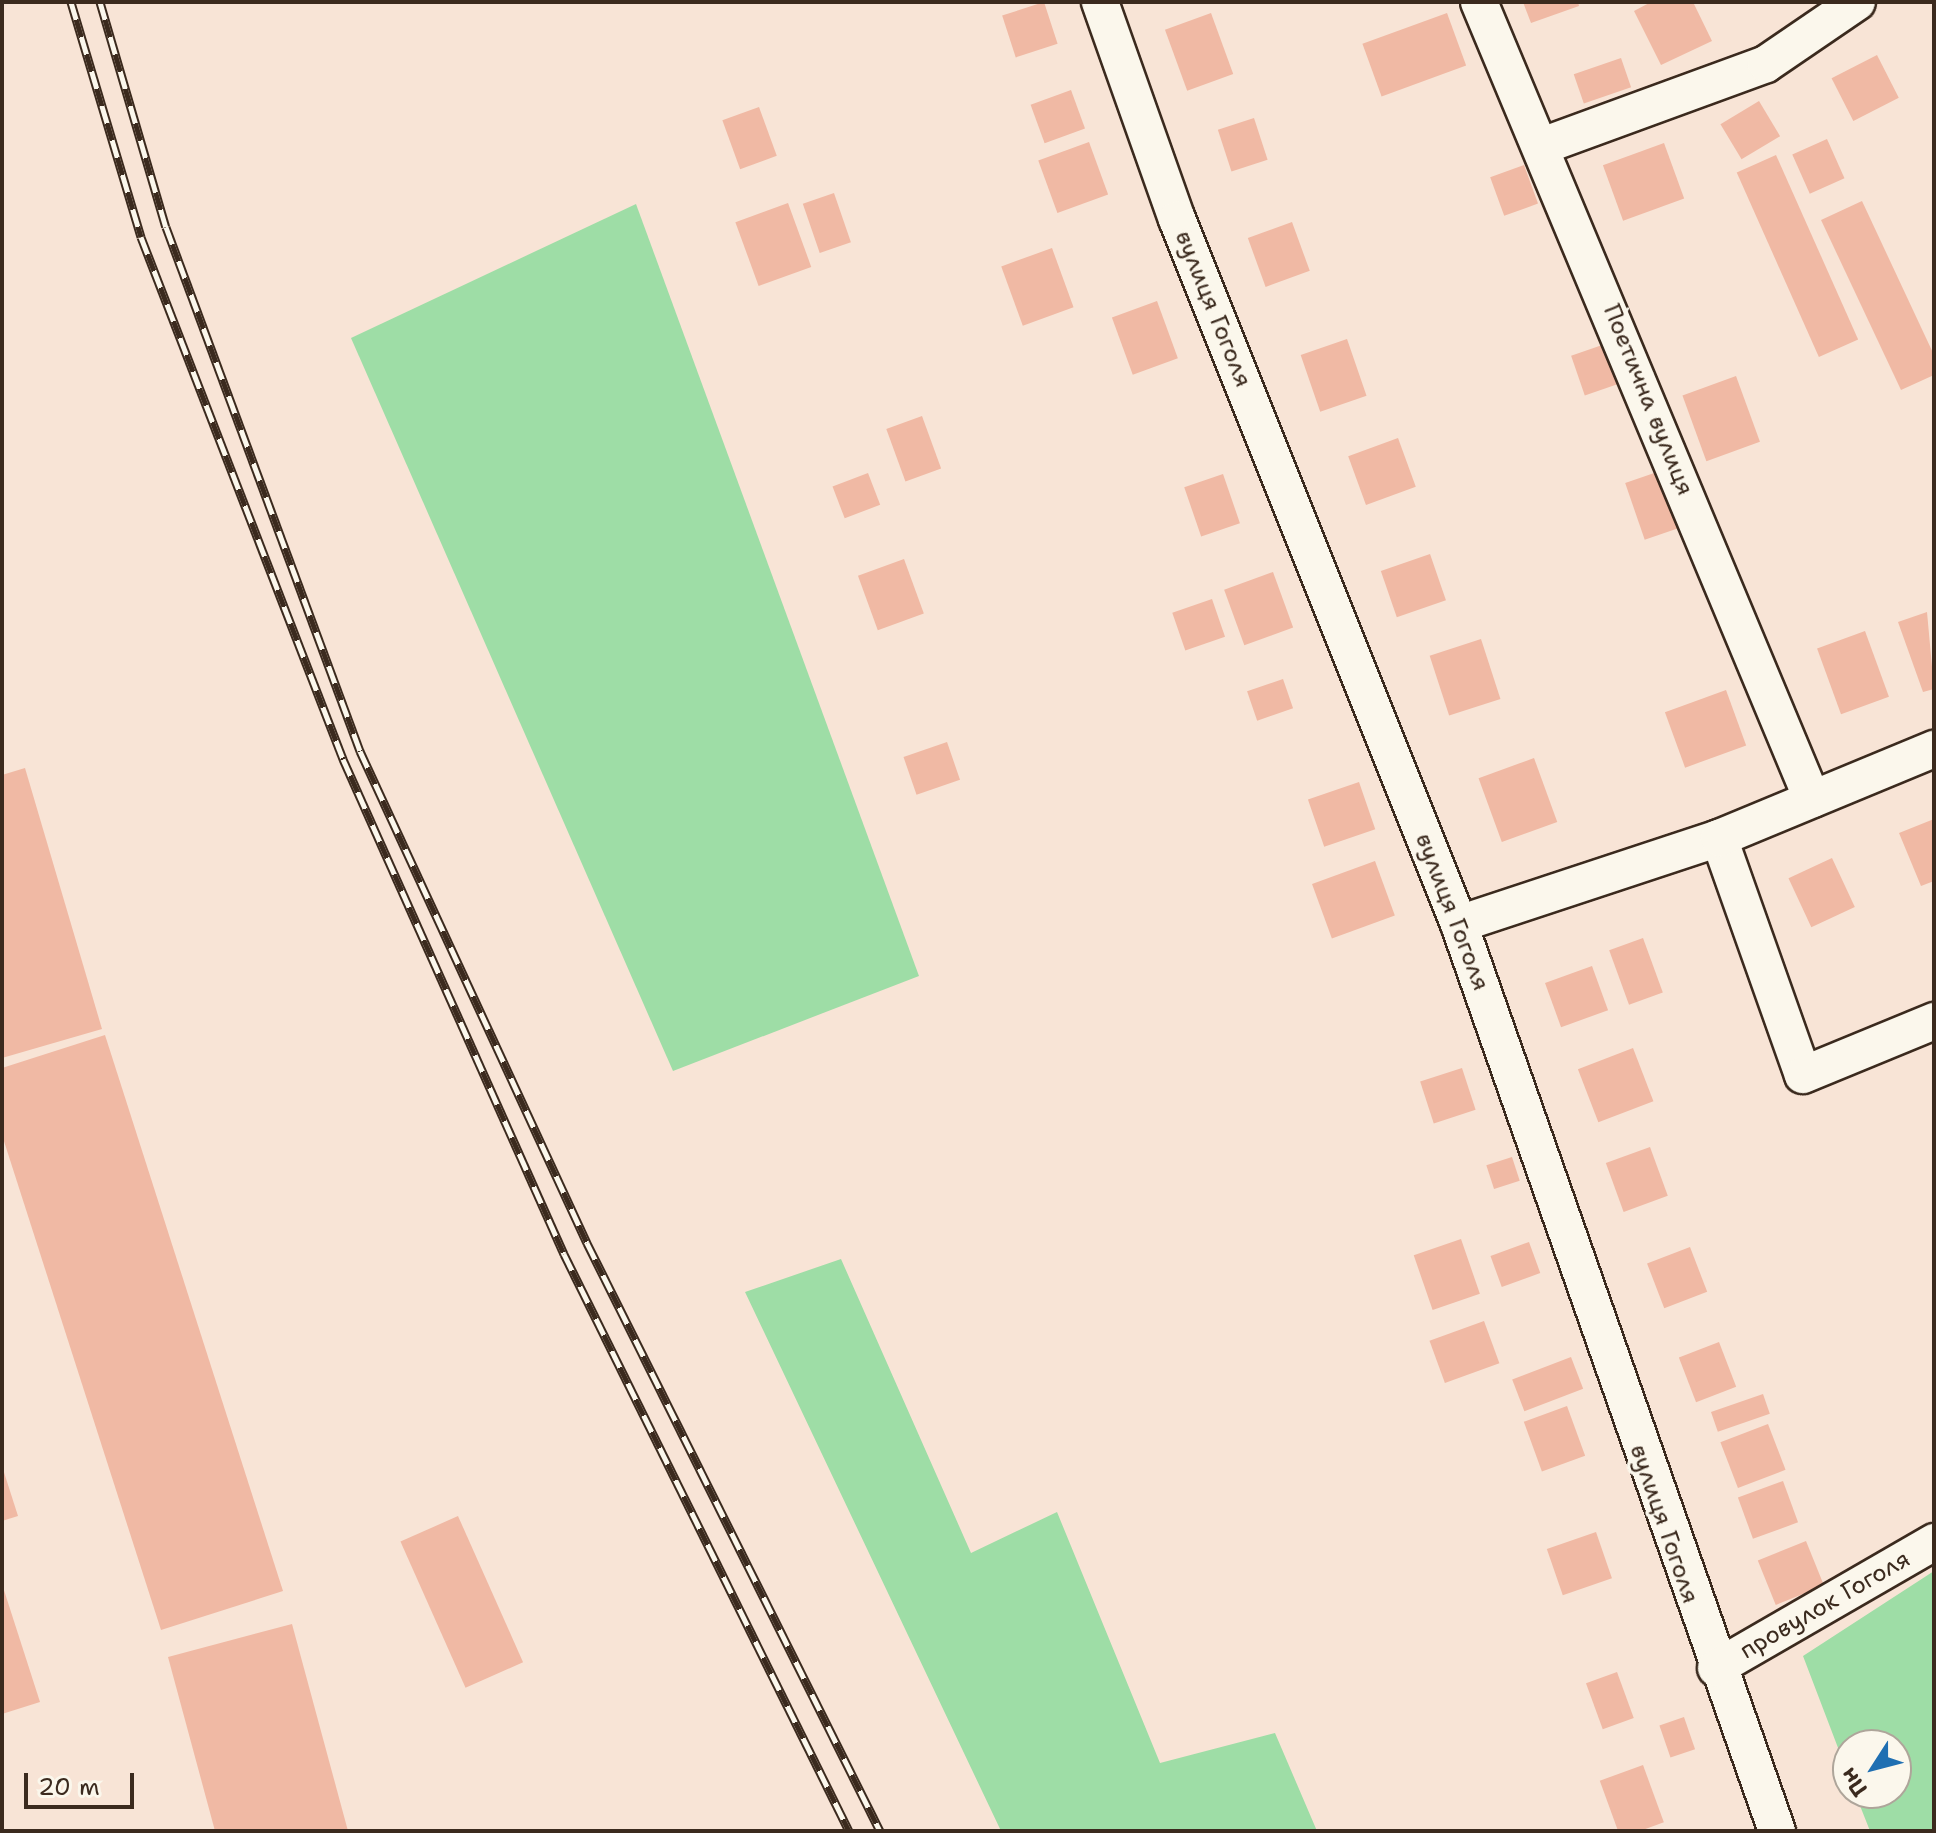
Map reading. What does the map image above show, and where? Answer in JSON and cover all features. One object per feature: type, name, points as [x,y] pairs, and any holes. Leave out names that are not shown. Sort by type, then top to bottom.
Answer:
[{"type":"street","name":"вулиця Гоголя","points":[[1100,2],[1177,219],[1459,924],[1716,1668],[1777,1831]]},
{"type":"street","name":"Поетична вулиця","points":[[1479,2],[1545,145],[1812,799]]},
{"type":"street","points":[[1545,145],[1766,64],[1857,2]]},
{"type":"street","points":[[1459,924],[1719,838],[1934,749]]},
{"type":"street","points":[[1719,838],[1803,1075],[1934,1021]]},
{"type":"street","name":"провулок Гоголя","points":[[1716,1668],[1934,1542]]},
{"type":"green space","points":[[636,204],[919,976],[673,1071],[351,338]]},
{"type":"green space","points":[[841,1259],[971,1553],[1057,1512],[1160,1763],[1275,1733],[1317,1831],[1001,1831],[745,1292]]},
{"type":"green space","points":[[1934,1571],[1934,1831],[1870,1831],[1861,1809],[1912,1809],[1912,1729],[1832,1729],[1832,1732],[1803,1656]]},
{"type":"building","points":[[1044,2],[1058,44],[1016,57],[1002,16]]},
{"type":"building","points":[[1523,2],[1578,2],[1579,6],[1531,23]]},
{"type":"building","points":[[1651,2],[1693,2],[1712,41],[1661,65],[1634,11]]},
{"type":"building","points":[[1211,13],[1233,74],[1187,91],[1165,30]]},
{"type":"building","points":[[1447,13],[1466,66],[1382,96],[1362,44]]},
{"type":"building","points":[[1877,55],[1899,98],[1853,121],[1832,78]]},
{"type":"building","points":[[1621,58],[1631,87],[1584,104],[1574,74]]},
{"type":"building","points":[[1071,90],[1085,129],[1045,143],[1031,105]]},
{"type":"building","points":[[1759,101],[1780,136],[1742,159],[1720,124]]},
{"type":"building","points":[[759,107],[777,156],[740,169],[722,120]]},
{"type":"building","points":[[1254,118],[1268,160],[1231,172],[1218,130]]},
{"type":"building","points":[[1827,139],[1844,178],[1810,194],[1792,154]]},
{"type":"building","points":[[1089,142],[1108,195],[1057,213],[1038,160]]},
{"type":"building","points":[[1664,143],[1684,198],[1623,221],[1603,165]]},
{"type":"building","points":[[1776,155],[1858,340],[1819,357],[1737,172]]},
{"type":"building","points":[[1524,165],[1538,204],[1504,216],[1490,177]]},
{"type":"building","points":[[834,193],[851,242],[820,253],[803,204]]},
{"type":"building","points":[[1862,201],[1934,355],[1934,375],[1901,390],[1821,220]]},
{"type":"building","points":[[788,203],[811,267],[759,286],[735,222]]},
{"type":"building","points":[[1292,222],[1310,271],[1266,287],[1248,238]]},
{"type":"building","points":[[1052,248],[1074,307],[1023,326],[1001,266]]},
{"type":"building","points":[[1157,301],[1178,358],[1133,375],[1112,317]]},
{"type":"building","points":[[1347,339],[1367,396],[1320,412],[1301,355]]},
{"type":"building","points":[[1608,343],[1622,383],[1585,395],[1571,356]]},
{"type":"building","points":[[1736,376],[1760,442],[1706,461],[1682,395]]},
{"type":"building","points":[[922,416],[941,469],[905,482],[886,429]]},
{"type":"building","points":[[1398,438],[1416,487],[1366,505],[1348,456]]},
{"type":"building","points":[[1663,470],[1683,527],[1645,540],[1625,483]]},
{"type":"building","points":[[868,473],[880,505],[845,518],[833,487]]},
{"type":"building","points":[[1223,474],[1240,523],[1201,537],[1184,487]]},
{"type":"building","points":[[1430,554],[1446,600],[1397,617],[1381,571]]},
{"type":"building","points":[[904,559],[924,614],[878,630],[858,576]]},
{"type":"building","points":[[1273,572],[1293,627],[1244,645],[1224,590]]},
{"type":"building","points":[[1212,599],[1225,637],[1185,650],[1172,613]]},
{"type":"building","points":[[1927,612],[1934,689],[1923,692],[1898,622]]},
{"type":"building","points":[[1865,631],[1889,697],[1841,714],[1817,648]]},
{"type":"building","points":[[1481,639],[1500,699],[1449,716],[1430,656]]},
{"type":"building","points":[[1283,679],[1293,708],[1257,721],[1247,691]]},
{"type":"building","points":[[1726,690],[1746,745],[1685,768],[1665,712]]},
{"type":"building","points":[[947,742],[960,780],[917,795],[904,757]]},
{"type":"building","points":[[1534,758],[1557,822],[1502,842],[1479,778]]},
{"type":"building","points":[[25,768],[102,1029],[2,1058],[2,775]]},
{"type":"building","points":[[1359,782],[1375,829],[1324,847],[1308,800]]},
{"type":"building","points":[[1934,819],[1934,881],[1921,886],[1899,833]]},
{"type":"building","points":[[1832,858],[1855,907],[1811,927],[1788,878]]},
{"type":"building","points":[[1375,861],[1395,916],[1332,938],[1312,884]]},
{"type":"building","points":[[1643,938],[1663,993],[1629,1005],[1609,950]]},
{"type":"building","points":[[1592,966],[1608,1010],[1561,1027],[1545,983]]},
{"type":"building","points":[[105,1035],[283,1591],[161,1630],[2,1135],[2,1068]]},
{"type":"building","points":[[1633,1048],[1653,1101],[1598,1122],[1578,1069]]},
{"type":"building","points":[[1462,1068],[1476,1110],[1434,1123],[1420,1082]]},
{"type":"building","points":[[1650,1147],[1668,1196],[1624,1212],[1606,1163]]},
{"type":"building","points":[[1512,1157],[1520,1181],[1494,1189],[1486,1165]]},
{"type":"building","points":[[1461,1239],[1480,1294],[1433,1310],[1414,1255]]},
{"type":"building","points":[[1529,1242],[1540,1273],[1502,1287],[1490,1256]]},
{"type":"building","points":[[1690,1247],[1707,1292],[1664,1308],[1647,1263]]},
{"type":"building","points":[[1484,1321],[1499,1363],[1445,1383],[1429,1341]]},
{"type":"building","points":[[1719,1342],[1736,1387],[1696,1402],[1679,1357]]},
{"type":"building","points":[[1571,1357],[1583,1389],[1524,1411],[1512,1380]]},
{"type":"building","points":[[1763,1394],[1770,1414],[1718,1432],[1711,1412]]},
{"type":"building","points":[[1567,1406],[1585,1456],[1542,1472],[1524,1422]]},
{"type":"building","points":[[1768,1424],[1786,1470],[1738,1488],[1720,1442]]},
{"type":"building","points":[[2,1466],[18,1516],[2,1521]]},
{"type":"building","points":[[1783,1481],[1798,1522],[1753,1539],[1738,1497]]},
{"type":"building","points":[[458,1516],[523,1662],[466,1688],[400,1542]]},
{"type":"building","points":[[1596,1532],[1612,1578],[1563,1595],[1547,1549]]},
{"type":"building","points":[[1806,1541],[1824,1586],[1776,1605],[1758,1560]]},
{"type":"building","points":[[2,1584],[40,1702],[2,1714]]},
{"type":"building","points":[[292,1624],[348,1831],[215,1831],[168,1657]]},
{"type":"building","points":[[1617,1672],[1634,1718],[1603,1729],[1586,1683]]},
{"type":"building","points":[[1684,1717],[1695,1749],[1670,1758],[1659,1725]]},
{"type":"building","points":[[1643,1765],[1664,1822],[1640,1831],[1618,1831],[1600,1781]]},
{"type":"railway","points":[[71,2],[141,237],[343,759],[564,1254],[849,1831]]},
{"type":"railway","points":[[100,2],[166,227],[360,751],[587,1243],[880,1831]]}]
